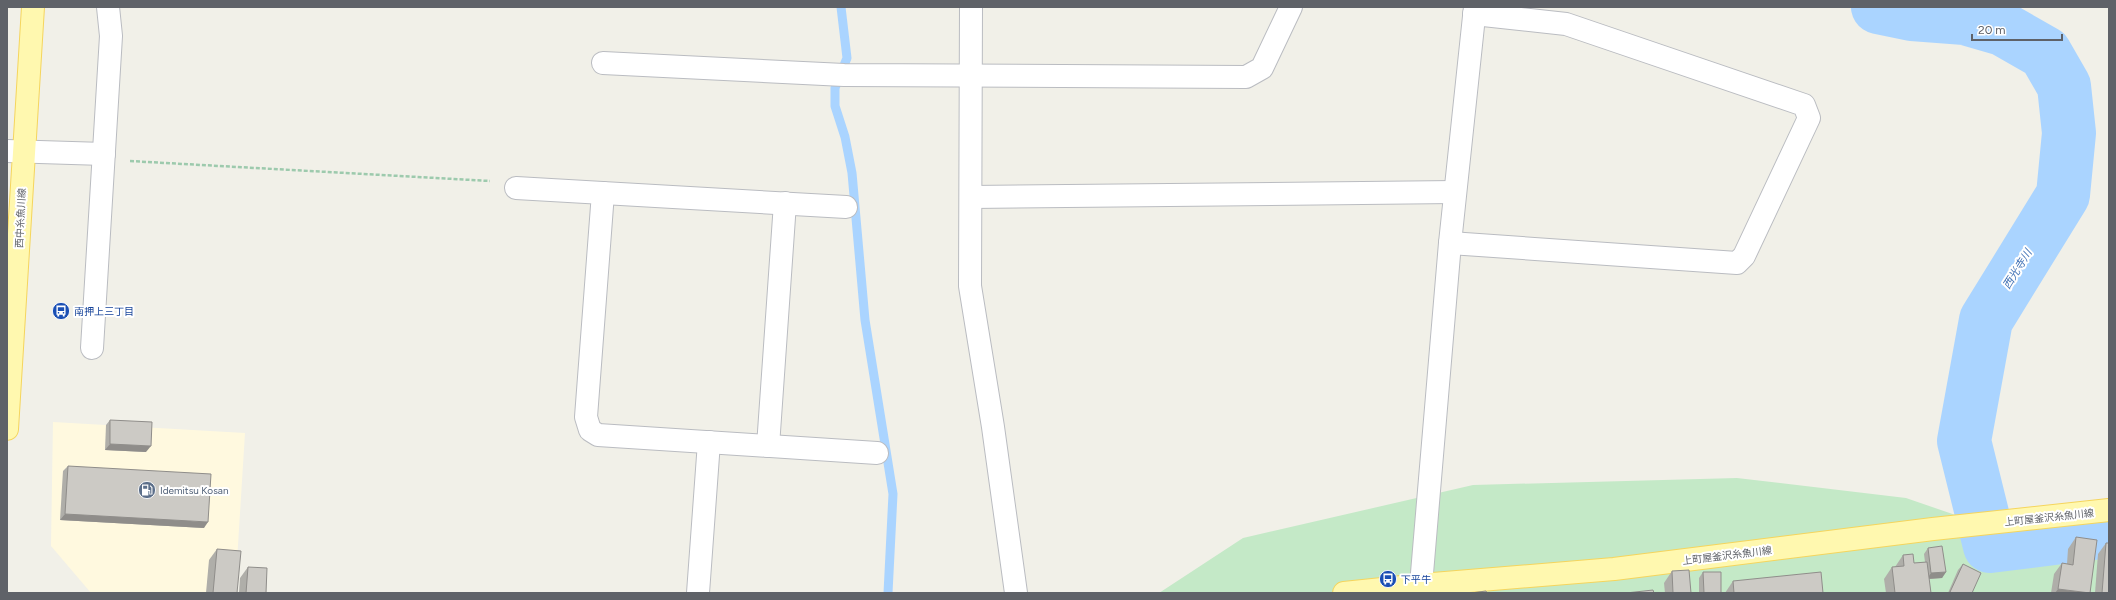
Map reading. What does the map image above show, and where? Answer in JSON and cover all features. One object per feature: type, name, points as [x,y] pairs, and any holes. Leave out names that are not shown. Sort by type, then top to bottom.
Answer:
[{"type":"main road","name":"西中糸魚川線","points":[[7,429],[15,151],[33,7]]},
{"type":"main road","name":"上町屋釜沢糸魚川線","points":[[1344,593],[1614,569],[1925,530],[2109,510]]},
{"type":"street","points":[[92,348],[111,36],[108,7]]},
{"type":"street","points":[[971,7],[972,75],[970,286],[993,427],[1016,593]]},
{"type":"street","points":[[603,63],[844,75],[1246,77],[1262,68],[1291,7]]},
{"type":"street","points":[[1421,585],[1450,243],[1475,10],[1566,24],[1804,105],[1809,118],[1744,256],[1737,263],[1450,243]]},
{"type":"street","points":[[15,151],[104,157]]},
{"type":"street","points":[[516,188],[846,207]]},
{"type":"street","points":[[971,198],[1455,192]]},
{"type":"street","points":[[603,193],[586,417],[590,430],[598,435],[877,453]]},
{"type":"street","points":[[768,446],[785,203]]},
{"type":"street","points":[[698,593],[709,442]]},
{"type":"path","points":[[104,157],[510,182],[516,188]]},
{"type":"shaded area","name":"Idemitsu Kosan","points":[[53,422],[245,433],[235,593],[91,593],[51,546]]},
{"type":"green space","points":[[1737,478],[1906,498],[2054,549],[2109,561],[2109,593],[1159,593],[1243,538],[1473,485]]},
{"type":"building","points":[[110,420],[152,422],[151,446],[110,444]]},
{"type":"building","points":[[68,466],[211,474],[208,522],[65,514]]},
{"type":"building","points":[[2076,537],[2097,540],[2090,593],[2058,589],[2062,563],[2073,565]]},
{"type":"building","points":[[2106,543],[2109,543],[2109,593],[2102,593]]},
{"type":"building","points":[[1942,546],[1946,572],[1931,573],[1928,548]]},
{"type":"building","points":[[217,549],[241,551],[237,593],[213,593]]},
{"type":"building","points":[[1913,554],[1914,563],[1927,562],[1931,593],[1895,593],[1892,567],[1904,566],[1903,555]]},
{"type":"building","points":[[1963,564],[1981,573],[1972,593],[1952,593],[1950,592]]},
{"type":"building","points":[[248,567],[267,568],[266,593],[246,593]]},
{"type":"building","points":[[1689,570],[1691,593],[1673,593],[1672,571]]},
{"type":"building","points":[[1703,572],[1721,572],[1721,593],[1704,593]]},
{"type":"building","points":[[1821,572],[1823,593],[1734,593],[1733,581]]},
{"type":"building","points":[[1653,590],[1654,593],[1626,593]]},
{"type":"building","points":[[1486,591],[1487,593],[1471,593]]},
{"type":"waterway","points":[[841,7],[847,58],[835,88],[835,106],[845,137],[852,173],[865,320],[893,494],[888,593]]},
{"type":"waterway","name":"西光寺川","points":[[1878,7],[1912,14],[1965,18],[2003,29],[2045,53],[2064,86],[2069,133],[2063,195],[1986,320],[1964,441],[1990,546],[2109,531]]},
{"type":"place","name":"南押上三丁目","points":[[61,311]]},
{"type":"place","name":"Idemitsu Kosan","points":[[147,490]]},
{"type":"place","name":"下平牛","points":[[1388,579]]}]
